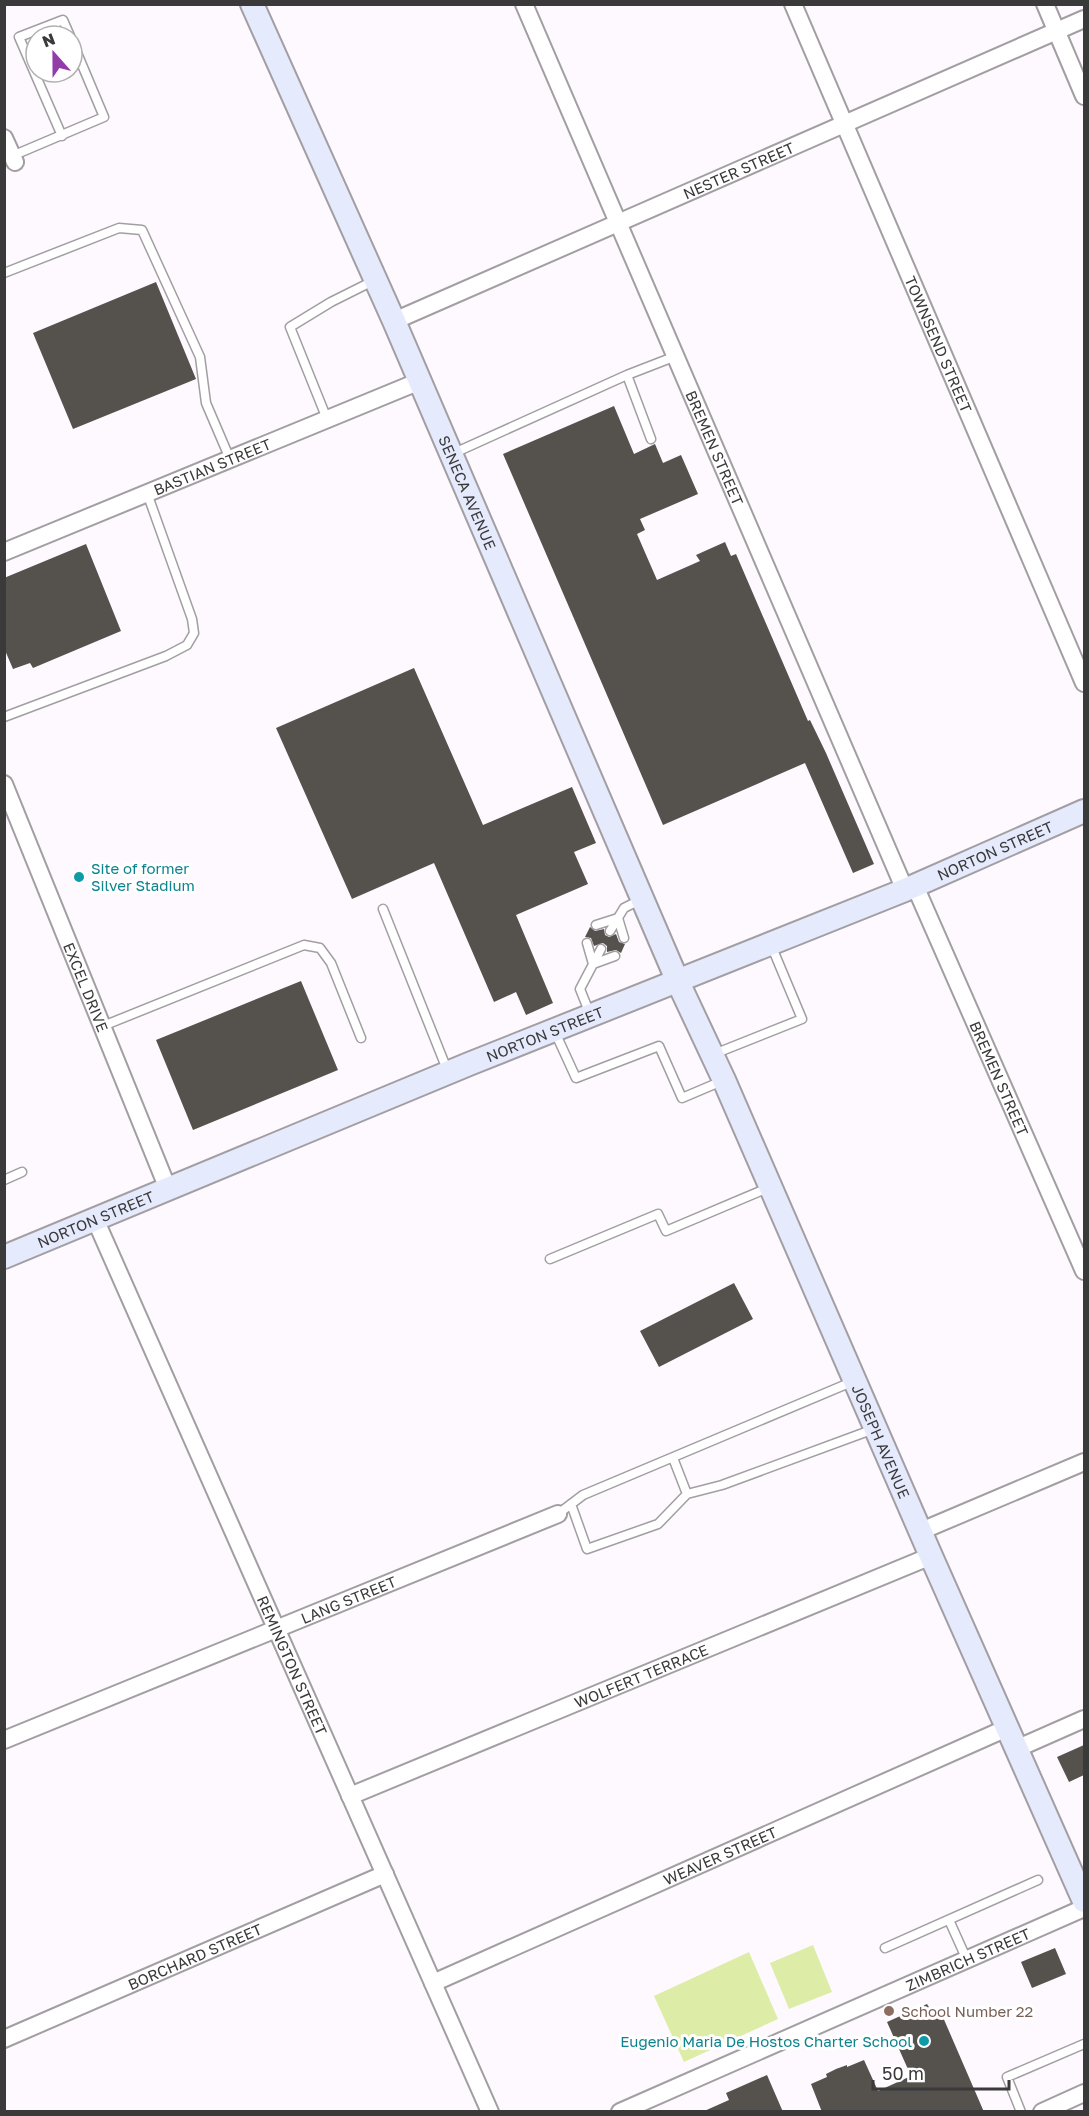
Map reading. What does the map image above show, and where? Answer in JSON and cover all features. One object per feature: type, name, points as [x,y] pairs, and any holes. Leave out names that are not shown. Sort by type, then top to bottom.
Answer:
[{"type":"main road","name":"SENECA AVENUE","points":[[252,4],[376,279],[678,982]]},
{"type":"main road","name":"NORTON STREET","points":[[4,1257],[448,1072],[910,888],[1084,811]]},
{"type":"main road","name":"JOSEPH AVENUE","points":[[678,982],[724,1080],[1011,1738],[1082,1887]]},
{"type":"street","name":"BREMEN STREET","points":[[524,4],[910,888],[1084,1271]]},
{"type":"street","name":"TOWNSEND STREET","points":[[793,4],[1084,683]]},
{"type":"street","points":[[1045,4],[1084,96]]},
{"type":"street","name":"NESTER STREET","points":[[394,321],[1084,19]]},
{"type":"street","points":[[4,138],[11,161]]},
{"type":"street","name":"BASTIAN STREET","points":[[4,552],[420,381]]},
{"type":"street","name":"EXCEL DRIVE","points":[[4,784],[168,1189]]},
{"type":"street","name":"REMINGTON STREET","points":[[95,1219],[490,2112]]},
{"type":"street","points":[[921,1531],[1084,1462]]},
{"type":"street","name":"LANG STREET","points":[[4,1740],[564,1509]]},
{"type":"street","name":"WOLFERT TERRACE","points":[[350,1796],[931,1556]]},
{"type":"street","name":"WEAVER STREET","points":[[433,1983],[1011,1738],[1084,1719]]},
{"type":"street","name":"BORCHARD STREET","points":[[4,2039],[385,1874]]},
{"type":"street","name":"ZIMBRICH STREET","points":[[620,2112],[1084,1908]]},
{"type":"street","points":[[1042,2112],[1084,2093]]},
{"type":"lane","points":[[52,24],[63,20],[65,24]]},
{"type":"lane","points":[[24,35],[18,37],[24,50]]},
{"type":"lane","points":[[11,161],[104,117],[84,70]]},
{"type":"lane","points":[[39,84],[62,136]]},
{"type":"lane","points":[[4,273],[118,228],[142,230],[200,357],[206,403],[230,459]]},
{"type":"lane","points":[[327,419],[290,327],[331,302],[376,279]]},
{"type":"lane","points":[[452,454],[627,375],[676,356]]},
{"type":"lane","points":[[627,375],[651,439]]},
{"type":"lane","points":[[4,717],[166,656],[187,645],[191,639],[194,633],[192,620],[147,493]]},
{"type":"lane","points":[[610,932],[624,908],[643,899]]},
{"type":"lane","points":[[383,909],[448,1072]]},
{"type":"lane","points":[[596,925],[618,918]]},
{"type":"lane","points":[[618,918],[624,938]]},
{"type":"lane","points":[[587,943],[593,964]]},
{"type":"lane","points":[[712,1055],[802,1019],[771,944]]},
{"type":"lane","points":[[103,1026],[304,945],[320,948],[331,963],[361,1038]]},
{"type":"lane","points":[[590,1016],[580,989],[601,949]]},
{"type":"lane","points":[[593,964],[615,956]]},
{"type":"lane","points":[[554,1030],[576,1078],[659,1046],[682,1098],[724,1080]]},
{"type":"lane","points":[[4,1180],[22,1172]]},
{"type":"lane","points":[[549,1258],[658,1214],[666,1231],[770,1186]]},
{"type":"lane","points":[[854,1381],[583,1495],[564,1509],[587,1549],[658,1524],[687,1494],[722,1485],[875,1429]]},
{"type":"lane","points":[[673,1458],[687,1494]]},
{"type":"lane","points":[[885,1948],[1038,1880]]},
{"type":"lane","points":[[949,1920],[967,1960]]},
{"type":"lane","points":[[1021,2112],[1006,2077],[1084,2044]]},
{"type":"green space","points":[[813,1945],[832,1992],[789,2009],[770,1963]]},
{"type":"green space","points":[[749,1952],[778,2019],[684,2062],[654,1996]]},
{"type":"building","points":[[156,282],[196,379],[73,429],[33,333]]},
{"type":"building","points":[[614,406],[634,454],[655,444],[663,463],[681,455],[698,494],[640,519],[645,530],[637,534],[657,580],[700,561],[696,555],[725,542],[731,556],[736,554],[808,721],[810,720],[826,753],[874,864],[853,873],[805,763],[663,825],[503,454]]},
{"type":"building","points":[[86,544],[121,631],[33,668],[30,663],[13,669],[4,648],[4,578]]},
{"type":"building","points":[[414,668],[483,825],[572,787],[596,843],[574,852],[588,884],[516,915],[553,1003],[526,1015],[516,992],[494,1002],[434,863],[352,899],[276,728]]},
{"type":"building","points":[[590,927],[595,931],[604,929],[605,935],[609,937],[616,934],[619,942],[625,944],[621,953],[616,950],[607,952],[607,946],[603,943],[594,946],[591,938],[585,937]]},
{"type":"building","points":[[301,981],[338,1070],[193,1130],[156,1040]]},
{"type":"building","points":[[734,1283],[753,1319],[659,1367],[640,1331]]},
{"type":"building","points":[[1084,1745],[1084,1775],[1069,1782],[1057,1757]]},
{"type":"building","points":[[1055,1948],[1066,1974],[1032,1988],[1021,1962]]},
{"type":"building","name":"Eugenio Maria De Hostos Charter School","points":[[927,2004],[932,2012],[939,2008],[984,2112],[822,2112],[811,2084],[827,2077],[826,2074],[836,2069],[864,2060],[878,2091],[911,2076],[887,2022]]},
{"type":"building","name":"Eugenio Maria De Hostos Charter School","points":[[767,2075],[783,2112],[702,2112],[729,2100],[726,2093]]},
{"type":"place","name":"Site of former Silver Stadium","points":[[79,877]]},
{"type":"place","name":"School Number 22","points":[[889,2011]]},
{"type":"place","name":"Eugenio Maria De Hostos Charter School","points":[[924,2041]]}]
